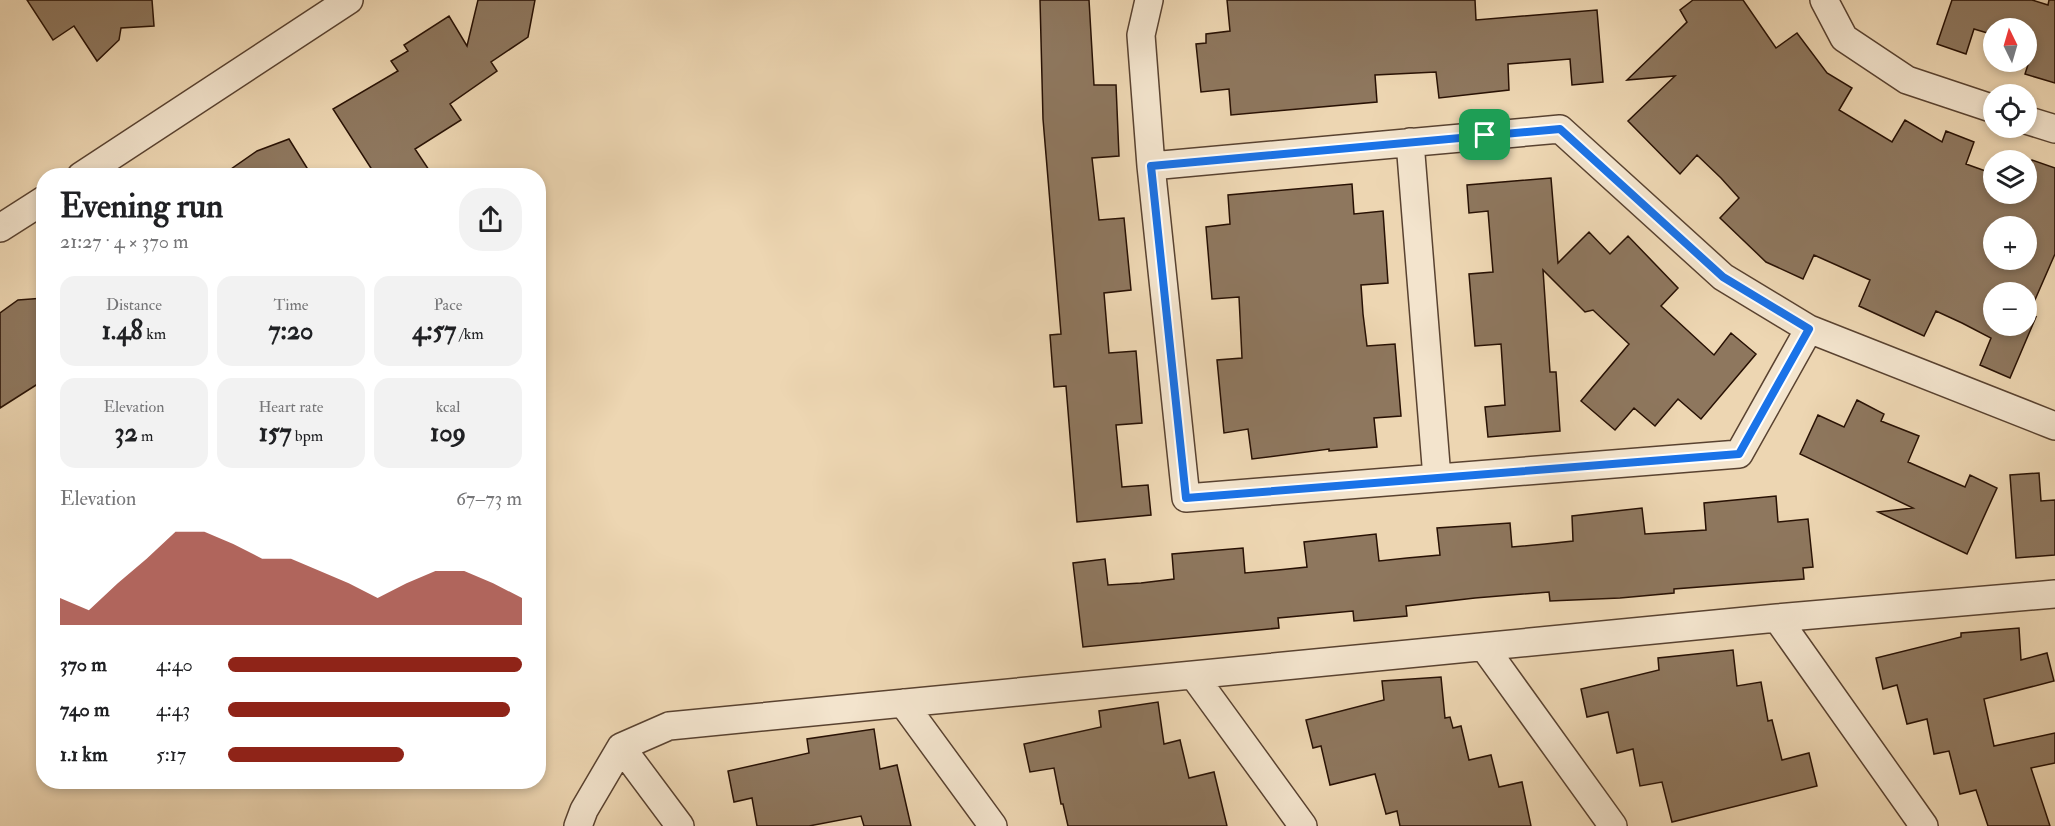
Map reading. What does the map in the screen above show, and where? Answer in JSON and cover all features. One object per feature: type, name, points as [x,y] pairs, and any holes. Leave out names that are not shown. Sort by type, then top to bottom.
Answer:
[{"type":"street","points":[[93,168],[349,0]]},
{"type":"street","points":[[1149,0],[1141,35],[1151,166],[1186,498],[1739,454],[1809,329]]},
{"type":"street","points":[[1824,0],[1844,38],[1907,80],[1983,105]]},
{"type":"street","points":[[2037,123],[2055,129]]},
{"type":"street","points":[[1151,166],[1560,129],[1723,277],[1809,329],[2055,426]]},
{"type":"street","points":[[1410,142],[1437,478]]},
{"type":"street","points":[[0,228],[36,205]]},
{"type":"street","points":[[578,826],[584,810],[621,747],[669,726],[1777,618],[2055,594]]},
{"type":"street","points":[[1777,618],[1924,826]]},
{"type":"street","points":[[1484,647],[1613,826]]},
{"type":"street","points":[[1194,676],[1303,826]]},
{"type":"street","points":[[903,703],[993,826]]},
{"type":"street","points":[[621,747],[680,826]]},
{"type":"building","points":[[27,0],[152,0],[154,26],[121,28],[119,40],[97,61],[74,26],[53,40]]},
{"type":"building","points":[[478,0],[535,0],[528,37],[491,62],[497,71],[450,104],[461,120],[415,149],[428,168],[371,168],[333,109],[398,71],[391,61],[408,51],[404,45],[449,16],[467,46]]},
{"type":"building","points":[[1040,0],[1089,0],[1094,85],[1116,85],[1119,156],[1092,158],[1099,220],[1124,218],[1131,290],[1104,293],[1109,353],[1136,351],[1142,423],[1116,425],[1122,487],[1148,485],[1151,515],[1077,522],[1066,386],[1054,387],[1050,335],[1061,334],[1043,119]]},
{"type":"building","points":[[1227,0],[1475,0],[1476,20],[1597,10],[1603,82],[1572,85],[1570,59],[1508,64],[1509,90],[1439,98],[1436,72],[1375,75],[1377,102],[1231,115],[1229,89],[1201,92],[1196,44],[1206,43],[1206,34],[1230,31]]},
{"type":"building","points":[[1693,0],[1743,0],[1776,48],[1797,33],[1827,73],[1852,88],[1839,110],[1892,142],[1905,120],[1942,142],[1946,131],[1974,142],[1966,164],[1983,170],[1983,204],[2037,204],[2037,162],[2055,168],[2055,254],[2037,295],[2037,282],[1983,282],[1983,334],[1936,311],[1924,336],[1859,306],[1870,280],[1814,255],[1803,279],[1766,262],[1720,218],[1739,198],[1721,178],[1697,155],[1680,174],[1628,121],[1675,76],[1627,80],[1687,22],[1680,10]]},
{"type":"building","points":[[1952,0],[2032,0],[2048,5],[2049,0],[2055,0],[2055,83],[2025,74],[2026,72],[2037,72],[2037,18],[1983,18],[1983,32],[1974,29],[1966,54],[1937,44]]},
{"type":"building","points":[[289,139],[307,168],[233,168],[257,151]]},
{"type":"building","points":[[1551,178],[1558,263],[1589,232],[1610,254],[1628,236],[1678,288],[1661,306],[1714,355],[1731,333],[1756,354],[1701,419],[1678,399],[1655,426],[1634,408],[1615,430],[1581,401],[1629,344],[1593,310],[1585,312],[1543,270],[1550,372],[1556,372],[1560,431],[1488,437],[1485,407],[1505,405],[1501,344],[1475,346],[1469,274],[1493,272],[1488,211],[1469,213],[1467,185]]},
{"type":"building","points":[[1352,184],[1354,214],[1383,211],[1388,283],[1361,285],[1363,314],[1367,346],[1395,344],[1401,416],[1374,418],[1377,447],[1329,451],[1329,449],[1252,459],[1248,429],[1224,433],[1217,360],[1242,358],[1239,297],[1212,299],[1206,227],[1230,224],[1228,195]]},
{"type":"building","points":[[36,299],[36,385],[0,408],[0,313],[18,300]]},
{"type":"building","points":[[1987,336],[2028,336],[2010,378],[1980,365],[1991,338]]},
{"type":"building","points":[[1857,400],[1884,414],[1881,421],[1919,436],[1908,462],[1965,487],[1970,475],[1997,488],[1967,554],[1878,512],[1913,508],[1800,454],[1818,415],[1844,427]]},
{"type":"building","points":[[2039,473],[2041,501],[2055,500],[2055,555],[2016,558],[2010,475]]},
{"type":"building","points":[[1776,496],[1778,522],[1808,519],[1813,567],[1803,568],[1804,579],[1674,589],[1674,593],[1620,598],[1550,601],[1549,592],[1475,598],[1406,606],[1407,616],[1354,621],[1353,611],[1278,618],[1279,628],[1083,647],[1073,563],[1105,559],[1108,585],[1141,583],[1174,579],[1172,554],[1243,548],[1245,573],[1278,570],[1307,567],[1304,542],[1376,534],[1379,561],[1440,555],[1437,528],[1510,523],[1512,547],[1545,544],[1573,541],[1572,516],[1642,508],[1645,534],[1706,530],[1704,503]]},
{"type":"building","points":[[2019,628],[2021,660],[2047,653],[2054,681],[1984,699],[1994,746],[2055,733],[2055,763],[2031,768],[2050,826],[1988,826],[1976,790],[1960,794],[1949,751],[1934,754],[1927,719],[1907,724],[1897,685],[1883,689],[1876,658],[1961,637],[1961,633]]},
{"type":"building","points":[[1733,650],[1737,686],[1761,682],[1768,721],[1772,720],[1782,760],[1809,753],[1817,786],[1672,822],[1662,782],[1640,786],[1633,749],[1617,753],[1608,712],[1587,717],[1581,689],[1659,670],[1658,658]]},
{"type":"building","points":[[1441,677],[1445,718],[1450,717],[1453,728],[1461,726],[1469,760],[1491,755],[1499,787],[1522,782],[1531,826],[1400,826],[1397,811],[1386,814],[1375,774],[1330,785],[1321,746],[1313,748],[1306,720],[1384,700],[1382,681]]},
{"type":"building","points":[[1158,702],[1164,744],[1180,740],[1189,778],[1214,772],[1227,826],[1068,826],[1054,768],[1030,772],[1024,744],[1101,727],[1099,711]]},
{"type":"building","points":[[874,729],[880,769],[897,765],[911,826],[864,826],[861,816],[809,826],[757,826],[752,798],[734,802],[728,771],[809,753],[807,739]]},
{"type":"route","points":[[1560,129],[1723,277],[1809,329],[1739,454],[1186,498],[1151,166],[1485,135],[1560,129]]}]
